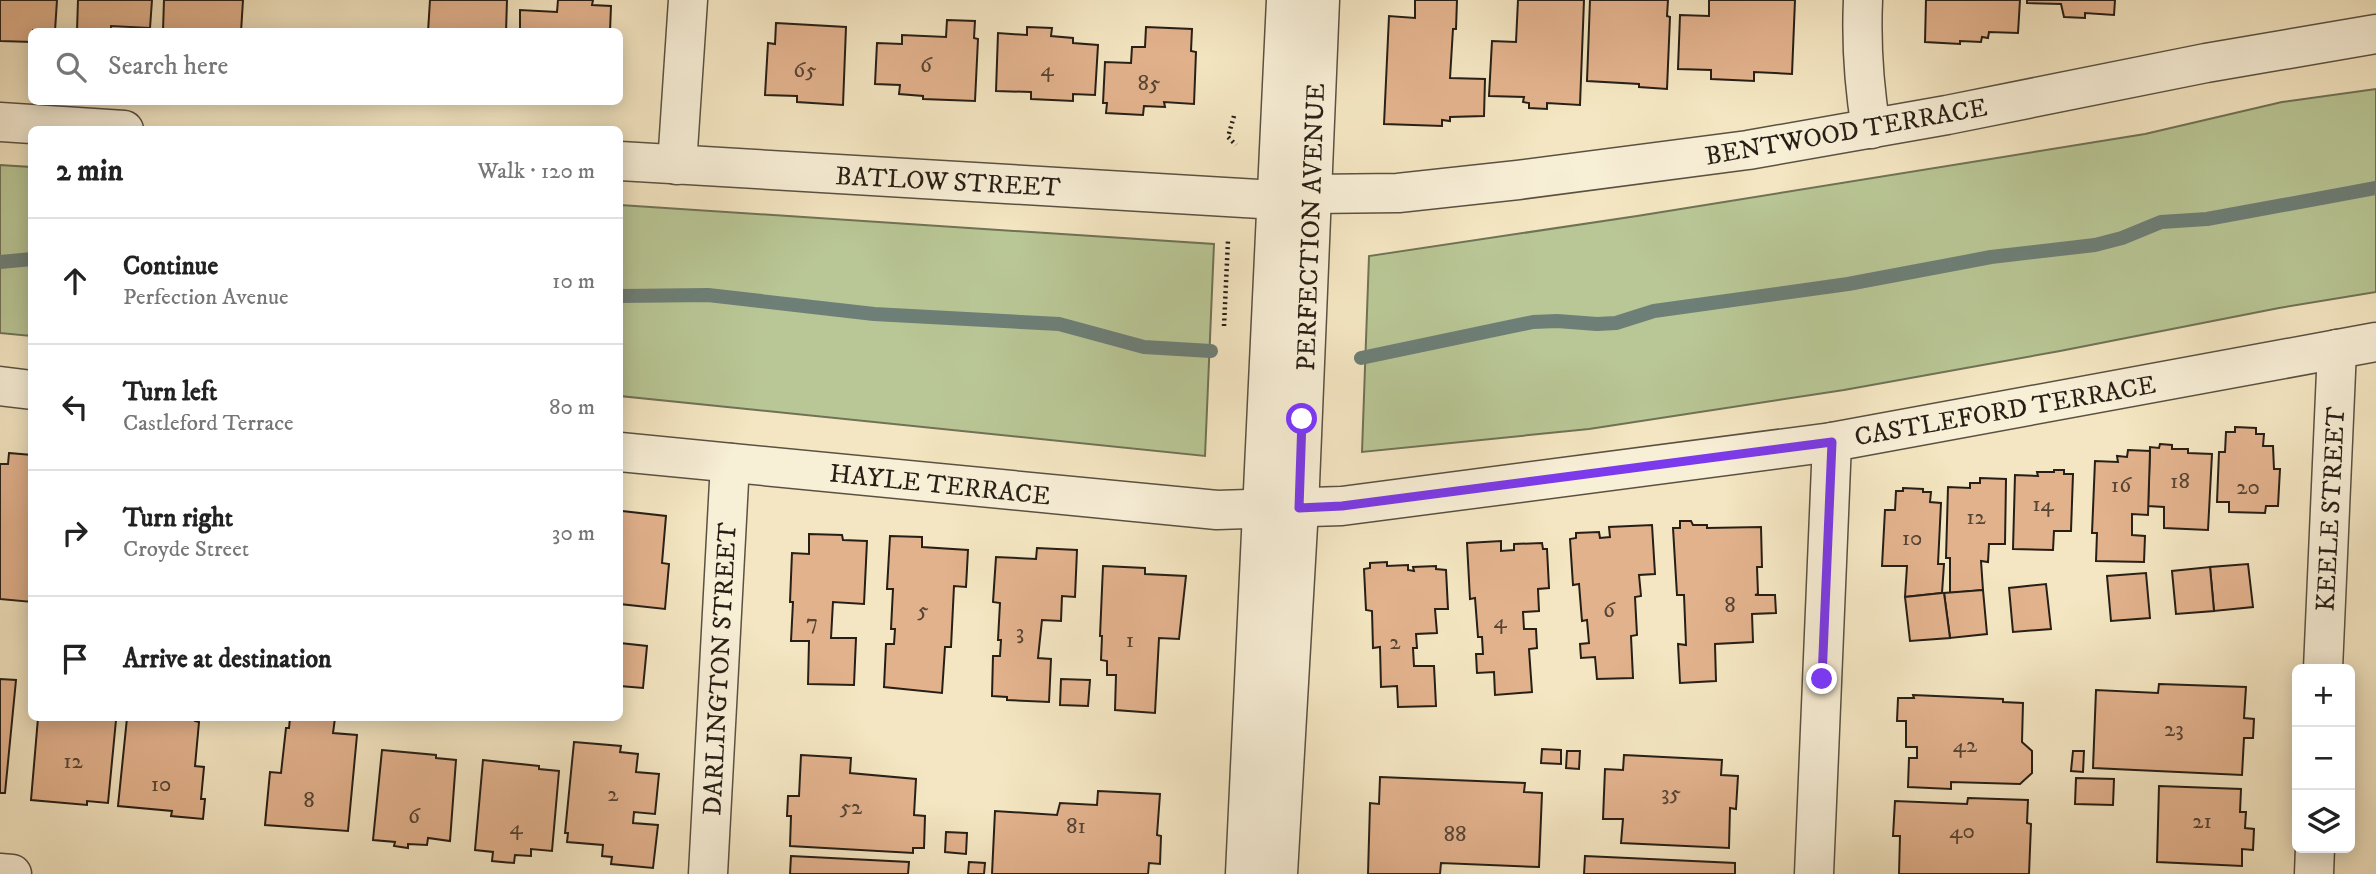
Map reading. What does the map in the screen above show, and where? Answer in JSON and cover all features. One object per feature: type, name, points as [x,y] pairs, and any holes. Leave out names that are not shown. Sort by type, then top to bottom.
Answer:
[{"type":"street","points":[[677,165],[688,0]]},
{"type":"street","name":"PERFECTION AVENUE","points":[[1278,874],[1299,508],[1294,197],[1286,0]]},
{"type":"street","name":"PERFECTION AVENUE","points":[[1245,874],[1261,510],[1294,197],[1320,0]]},
{"type":"street","points":[[1863,0],[1864,80],[1871,129]]},
{"type":"street","name":"BENTWOOD TERRACE","points":[[1294,197],[1398,193],[1735,152],[1871,129],[2206,63],[2376,34]]},
{"type":"street","points":[[0,121],[69,126]]},
{"type":"street","name":"BATLOW STREET","points":[[623,161],[1294,197]]},
{"type":"street","name":"CASTLEFORD TERRACE","points":[[1261,510],[1342,506],[1832,442],[2376,342]]},
{"type":"street","name":"KEELE STREET","points":[[2323,664],[2337,349]]},
{"type":"street","points":[[0,386],[28,390]]},
{"type":"street","points":[[1814,874],[1832,442]]},
{"type":"street","name":"HAYLE TERRACE","points":[[623,452],[1217,510],[1261,510]]},
{"type":"street","name":"DARLINGTON STREET","points":[[708,874],[730,463]]},
{"type":"street","points":[[2314,874],[2315,853]]},
{"type":"street","points":[[0,873],[12,874]]},
{"type":"green space","points":[[2376,89],[2376,292],[1844,390],[1589,429],[1362,452],[1369,256],[1637,216],[2145,134],[2282,102]]},
{"type":"green space","points":[[0,165],[28,167],[28,336],[0,333]]},
{"type":"green space","points":[[623,205],[1214,244],[1205,456],[623,396]]},
{"type":"building","points":[[0,0],[57,0],[55,28],[28,28],[28,42],[0,41]]},
{"type":"building","points":[[78,0],[152,0],[150,28],[77,28]]},
{"type":"building","points":[[164,0],[243,0],[241,28],[163,28]]},
{"type":"building","points":[[430,0],[507,0],[506,28],[428,28]]},
{"type":"building","points":[[558,0],[593,0],[592,5],[611,6],[610,28],[520,28],[520,10],[557,12]]},
{"type":"building","points":[[1415,0],[1457,0],[1450,78],[1485,79],[1484,116],[1450,117],[1450,121],[1442,120],[1442,126],[1384,124],[1389,16],[1415,18]]},
{"type":"building","points":[[1518,0],[1584,0],[1580,105],[1547,103],[1547,109],[1529,108],[1529,103],[1523,102],[1524,97],[1489,96],[1492,41],[1516,42]]},
{"type":"building","points":[[1590,0],[1668,0],[1667,16],[1670,17],[1667,89],[1639,87],[1639,84],[1587,81]]},
{"type":"building","points":[[1709,0],[1795,0],[1792,74],[1754,72],[1754,81],[1711,79],[1711,70],[1678,69],[1680,15],[1709,16]]},
{"type":"building","points":[[1926,0],[2020,0],[2018,33],[1989,32],[1988,38],[1982,37],[1981,42],[1925,42]]},
{"type":"building","points":[[2027,0],[2115,0],[2114,15],[2085,13],[2085,18],[2064,17],[2061,4],[2027,3]]},
{"type":"building","points":[[947,20],[975,21],[974,38],[978,39],[975,101],[923,99],[923,96],[899,94],[900,85],[875,84],[877,43],[902,44],[902,35],[946,37]]},
{"type":"building","points":[[776,23],[846,27],[843,105],[797,102],[797,96],[765,95],[768,43],[775,44]]},
{"type":"building","points":[[1027,27],[1052,28],[1051,36],[1073,38],[1073,43],[1098,45],[1095,95],[1073,94],[1073,101],[1031,99],[1031,92],[996,91],[998,33],[1027,35]]},
{"type":"building","points":[[1146,27],[1192,29],[1191,51],[1196,52],[1194,104],[1164,102],[1165,107],[1144,106],[1143,115],[1106,113],[1107,103],[1103,103],[1105,62],[1131,63],[1132,47],[1145,47]]},
{"type":"building","points":[[2235,427],[2256,428],[2256,434],[2264,434],[2263,446],[2273,446],[2274,469],[2280,469],[2278,506],[2266,506],[2265,513],[2229,512],[2229,502],[2217,502],[2219,452],[2225,452],[2226,432],[2235,432]]},
{"type":"building","points":[[2160,444],[2172,445],[2172,449],[2188,449],[2188,453],[2212,454],[2208,530],[2164,528],[2164,507],[2148,506],[2150,447],[2159,448]]},
{"type":"building","points":[[2128,450],[2150,451],[2148,515],[2132,514],[2132,535],[2145,536],[2144,562],[2096,561],[2097,533],[2092,533],[2095,461],[2118,462],[2117,456],[2127,457]]},
{"type":"building","points":[[9,453],[28,455],[28,602],[0,599],[0,464],[8,464]]},
{"type":"building","points":[[2054,470],[2073,474],[2071,531],[2054,531],[2053,550],[2013,549],[2015,475],[2038,476],[2037,472]]},
{"type":"building","points":[[1980,478],[2006,479],[2005,544],[1989,544],[1988,562],[1981,561],[1983,590],[1950,593],[1950,558],[1946,558],[1948,487],[1970,488],[1970,483],[1980,483]]},
{"type":"building","points":[[1903,488],[1931,492],[1930,502],[1941,503],[1938,564],[1944,564],[1942,593],[1905,597],[1907,566],[1882,566],[1885,510],[1895,510],[1896,491],[1903,491]]},
{"type":"building","points":[[623,511],[666,516],[662,563],[669,564],[665,609],[623,604]]},
{"type":"building","points":[[1680,521],[1707,525],[1707,528],[1761,527],[1762,567],[1757,567],[1758,594],[1755,595],[1775,595],[1776,613],[1752,614],[1753,642],[1715,644],[1716,681],[1680,683],[1678,644],[1686,645],[1684,595],[1677,595],[1673,528],[1680,528]]},
{"type":"building","points":[[1652,525],[1655,574],[1639,575],[1641,596],[1635,597],[1637,635],[1631,636],[1633,678],[1597,679],[1595,657],[1581,658],[1580,644],[1589,643],[1587,620],[1582,621],[1579,584],[1573,585],[1570,539],[1576,538],[1576,533],[1599,532],[1600,538],[1610,537],[1609,527]]},
{"type":"building","points":[[809,534],[842,535],[843,540],[867,541],[864,604],[833,602],[831,638],[856,638],[854,685],[808,684],[809,641],[791,641],[792,553],[809,554]]},
{"type":"building","points":[[890,536],[922,537],[922,547],[968,550],[966,587],[954,586],[951,647],[945,647],[942,693],[884,687],[886,644],[894,644],[895,629],[891,629],[893,589],[887,589]]},
{"type":"building","points":[[1501,541],[1501,551],[1514,550],[1514,544],[1542,543],[1543,549],[1547,549],[1549,588],[1538,589],[1539,611],[1523,612],[1524,629],[1536,629],[1537,648],[1529,649],[1532,692],[1495,695],[1494,672],[1477,673],[1476,654],[1483,654],[1482,637],[1478,637],[1475,598],[1470,599],[1467,543]]},
{"type":"building","points":[[1037,548],[1077,550],[1075,597],[1062,596],[1061,621],[1042,620],[1038,658],[1051,659],[1049,702],[1007,700],[1007,697],[992,696],[993,656],[1000,656],[1001,640],[998,640],[1000,603],[993,602],[996,557],[1036,559]]},
{"type":"building","points":[[1387,562],[1387,566],[1408,565],[1408,570],[1414,571],[1413,567],[1436,566],[1436,569],[1446,570],[1448,609],[1435,609],[1437,633],[1416,634],[1417,648],[1413,648],[1414,666],[1434,666],[1436,706],[1398,707],[1397,686],[1381,687],[1380,647],[1373,648],[1372,611],[1366,610],[1364,569],[1370,568],[1370,563]]},
{"type":"building","points":[[2248,564],[2253,607],[2214,611],[2210,567]]},
{"type":"building","points":[[1103,566],[1145,568],[1145,574],[1186,576],[1179,639],[1159,638],[1155,713],[1115,710],[1116,675],[1107,675],[1107,661],[1101,660]]},
{"type":"building","points":[[2210,567],[2214,611],[2176,614],[2172,571]]},
{"type":"building","points":[[2146,573],[2150,618],[2111,621],[2107,576]]},
{"type":"building","points":[[2046,584],[2051,629],[2013,632],[2009,588]]},
{"type":"building","points":[[1983,590],[1987,634],[1950,638],[1944,593]]},
{"type":"building","points":[[1944,593],[1950,638],[1910,641],[1905,597]]},
{"type":"building","points":[[623,643],[647,646],[643,688],[623,686]]},
{"type":"building","points":[[0,679],[16,680],[5,793],[0,793]]},
{"type":"building","points":[[1061,679],[1090,680],[1088,706],[1060,705]]},
{"type":"building","points":[[2159,684],[2246,687],[2244,718],[2254,719],[2253,738],[2244,738],[2242,775],[2093,768],[2096,690],[2158,693]]},
{"type":"building","points":[[1913,695],[2003,699],[2003,702],[2023,703],[2022,742],[2032,751],[2032,773],[2020,784],[1951,782],[1951,789],[1908,787],[1909,758],[1917,758],[1917,747],[1906,747],[1906,721],[1897,721],[1898,698],[1914,698]]},
{"type":"building","points":[[38,721],[116,721],[108,803],[87,801],[87,805],[31,800]]},
{"type":"building","points":[[127,721],[199,722],[195,766],[204,767],[201,799],[205,799],[203,819],[171,816],[172,811],[118,806]]},
{"type":"building","points":[[290,721],[335,721],[333,733],[357,735],[348,831],[265,825],[270,772],[281,773],[286,728],[289,728]]},
{"type":"building","points":[[574,742],[621,746],[620,752],[638,754],[636,772],[659,774],[655,814],[634,812],[633,823],[658,825],[653,868],[611,864],[612,857],[602,856],[603,845],[567,842],[568,833],[565,833]]},
{"type":"building","points":[[1542,749],[1561,750],[1561,764],[1541,763]]},
{"type":"building","points":[[382,750],[436,755],[436,758],[456,760],[450,841],[428,838],[427,845],[408,844],[408,848],[394,846],[395,842],[373,840]]},
{"type":"building","points":[[1567,751],[1580,751],[1579,769],[1566,768]]},
{"type":"building","points":[[2073,751],[2084,751],[2083,772],[2071,771]]},
{"type":"building","points":[[801,755],[851,758],[850,773],[916,779],[914,815],[925,816],[924,848],[913,848],[913,853],[790,846],[791,816],[787,816],[788,796],[799,796]]},
{"type":"building","points":[[1624,755],[1722,760],[1721,775],[1738,776],[1736,809],[1730,808],[1729,848],[1621,843],[1623,819],[1603,819],[1605,769],[1623,770]]},
{"type":"building","points":[[483,760],[559,771],[552,851],[531,849],[531,856],[515,855],[514,863],[492,861],[493,852],[475,850]]},
{"type":"building","points":[[1380,777],[1525,783],[1524,792],[1542,793],[1539,867],[1441,863],[1440,874],[1368,874],[1370,803],[1379,804]]},
{"type":"building","points":[[2076,778],[2114,779],[2113,805],[2075,804]]},
{"type":"building","points":[[2159,786],[2241,789],[2240,812],[2246,812],[2245,828],[2254,829],[2253,850],[2242,849],[2242,866],[2157,862]]},
{"type":"building","points":[[1098,791],[1160,794],[1157,835],[1161,836],[1160,864],[1149,863],[1148,874],[992,874],[995,811],[1057,815],[1060,803],[1097,805]]},
{"type":"building","points":[[1968,798],[2028,800],[2027,823],[2031,824],[2029,874],[1899,874],[1900,836],[1893,836],[1895,801],[1967,804]]},
{"type":"building","points":[[946,832],[967,833],[966,854],[945,852]]},
{"type":"building","points":[[791,856],[909,862],[908,874],[790,874]]},
{"type":"building","points":[[1585,856],[1735,863],[1735,874],[1584,874]]},
{"type":"building","points":[[969,862],[985,863],[984,874],[968,874]]},
{"type":"waterway","points":[[1361,358],[1533,322],[1616,323],[1654,311],[1848,284],[1991,257],[2095,245],[2122,238],[2161,222],[2207,219],[2376,188]]},
{"type":"waterway","points":[[0,262],[28,259]]},
{"type":"waterway","points":[[623,296],[708,295],[874,314],[1059,324],[1144,347],[1211,351]]},
{"type":"route","points":[[1302,419],[1299,508],[1342,506],[1832,442],[1822,679]]}]
